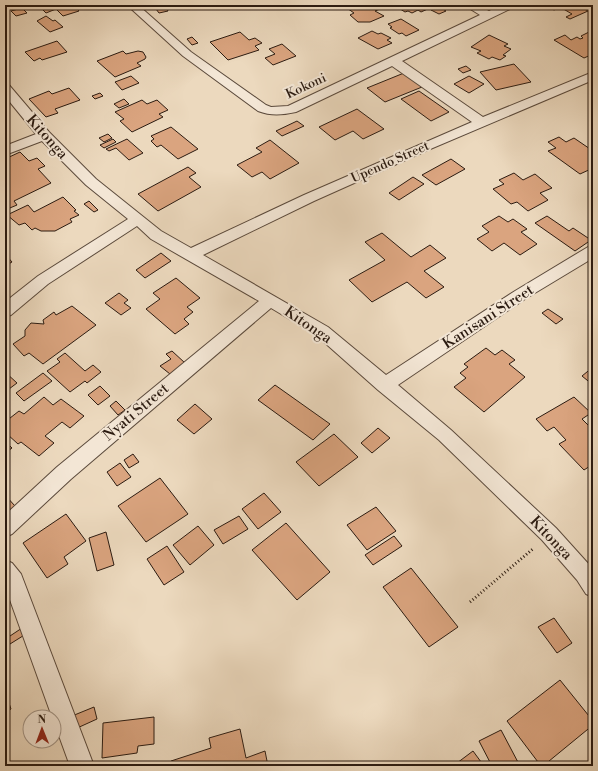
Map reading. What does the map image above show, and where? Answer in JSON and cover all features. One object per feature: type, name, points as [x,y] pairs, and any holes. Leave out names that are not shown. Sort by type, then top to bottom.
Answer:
[{"type":"street","name":"Kokoni","points":[[132,5],[187,54],[262,108],[270,111],[292,109],[510,5]]},
{"type":"street","points":[[469,5],[489,15]]},
{"type":"street","points":[[392,60],[481,122]]},
{"type":"street","name":"Upendo Street","points":[[190,255],[309,198],[481,122],[593,76]]},
{"type":"street","name":"Kitonga","points":[[5,88],[44,135],[91,182],[138,218],[156,235],[322,331],[384,385],[445,435],[549,534],[584,573],[593,587]]},
{"type":"street","points":[[5,151],[44,135]]},
{"type":"street","points":[[5,311],[43,280],[138,218]]},
{"type":"street","name":"Kanisani Street","points":[[384,385],[520,296],[593,251]]},
{"type":"street","name":"Nyati Street","points":[[5,528],[64,473],[270,300]]},
{"type":"street","points":[[5,570],[14,582],[45,671],[60,705],[82,766]]},
{"type":"path","points":[[470,602],[549,534]]},
{"type":"building","points":[[49,5],[74,5],[79,11],[63,16],[56,9],[46,13],[41,8]]},
{"type":"building","points":[[373,5],[380,9],[375,11],[384,16],[370,22],[358,22],[350,15],[354,13],[344,6]]},
{"type":"building","points":[[402,5],[424,5],[430,8],[421,12],[418,10],[412,13],[408,11],[405,12],[397,7]]},
{"type":"building","points":[[577,5],[588,11],[570,19],[566,17],[572,14],[560,7],[554,10],[547,6]]},
{"type":"building","points":[[438,6],[446,11],[439,14],[431,10]]},
{"type":"building","points":[[166,7],[168,11],[159,13],[156,9]]},
{"type":"building","points":[[22,8],[27,13],[16,16],[11,11]]},
{"type":"building","points":[[46,16],[53,21],[55,20],[63,27],[50,32],[37,21]]},
{"type":"building","points":[[401,19],[419,30],[406,36],[402,33],[399,34],[390,28],[392,27],[388,24]]},
{"type":"building","points":[[372,31],[378,34],[381,33],[391,38],[387,40],[392,43],[378,49],[358,38]]},
{"type":"building","points":[[240,32],[249,40],[255,38],[262,43],[255,46],[259,50],[228,60],[210,42]]},
{"type":"building","points":[[589,32],[593,35],[593,54],[584,58],[554,40],[565,35],[571,40],[577,37],[580,39],[583,38],[581,36]]},
{"type":"building","points":[[489,35],[508,44],[504,46],[511,49],[503,55],[506,56],[500,60],[492,57],[489,59],[477,53],[481,51],[471,47]]},
{"type":"building","points":[[192,37],[198,43],[192,45],[187,39]]},
{"type":"building","points":[[57,41],[67,52],[42,60],[40,58],[34,61],[25,52]]},
{"type":"building","points":[[282,44],[296,56],[273,65],[265,58],[275,54],[269,49]]},
{"type":"building","points":[[123,51],[126,54],[138,51],[143,52],[146,57],[137,63],[141,66],[115,77],[97,61]]},
{"type":"building","points":[[514,64],[531,82],[496,90],[480,72]]},
{"type":"building","points":[[466,66],[471,70],[463,73],[458,69]]},
{"type":"building","points":[[404,73],[422,87],[385,102],[367,88]]},
{"type":"building","points":[[131,76],[139,83],[122,90],[115,82]]},
{"type":"building","points":[[469,76],[484,84],[469,93],[454,84]]},
{"type":"building","points":[[69,88],[80,100],[55,109],[58,113],[46,117],[29,99],[49,91],[52,94]]},
{"type":"building","points":[[419,91],[449,112],[431,121],[401,99]]},
{"type":"building","points":[[100,93],[103,96],[95,99],[92,96]]},
{"type":"building","points":[[124,99],[129,104],[119,108],[114,104]]},
{"type":"building","points":[[142,100],[147,104],[157,100],[168,110],[159,114],[163,117],[132,132],[120,121],[124,119],[115,112]]},
{"type":"building","points":[[357,109],[384,129],[363,139],[353,131],[335,140],[319,127]]},
{"type":"building","points":[[297,121],[304,126],[282,136],[276,131]]},
{"type":"building","points":[[171,127],[198,149],[178,159],[161,145],[157,147],[151,141],[154,139],[151,136]]},
{"type":"building","points":[[108,134],[112,138],[104,142],[99,138]]},
{"type":"building","points":[[559,137],[566,142],[574,138],[593,151],[593,159],[589,161],[593,164],[593,168],[580,174],[548,151],[556,148],[548,142]]},
{"type":"building","points":[[113,139],[116,142],[104,148],[100,145]]},
{"type":"building","points":[[127,139],[143,153],[129,160],[116,148],[109,151],[106,149]]},
{"type":"building","points":[[270,140],[299,163],[270,179],[262,172],[252,177],[237,165],[262,152],[256,148]]},
{"type":"building","points":[[20,152],[29,161],[37,158],[45,166],[38,169],[51,183],[14,201],[17,205],[5,210],[5,159]]},
{"type":"building","points":[[451,159],[465,169],[436,185],[422,175]]},
{"type":"building","points":[[188,167],[196,173],[189,177],[201,187],[158,211],[138,194]]},
{"type":"building","points":[[514,173],[523,180],[535,174],[552,188],[540,193],[548,200],[528,211],[517,202],[511,204],[493,189],[504,184],[499,180]]},
{"type":"building","points":[[413,177],[424,184],[399,200],[389,193]]},
{"type":"building","points":[[63,197],[79,215],[70,219],[72,222],[55,231],[41,231],[35,228],[32,230],[25,223],[19,225],[7,215],[28,205],[34,212]]},
{"type":"building","points":[[89,201],[98,210],[94,212],[84,204]]},
{"type":"building","points":[[499,216],[508,222],[513,219],[527,229],[521,232],[537,244],[520,255],[504,243],[492,251],[477,239],[489,232],[482,226]]},
{"type":"building","points":[[547,216],[569,231],[573,228],[591,240],[575,251],[535,223]]},
{"type":"building","points":[[382,233],[411,257],[430,245],[446,258],[424,271],[444,287],[426,298],[407,282],[372,302],[349,280],[385,260],[365,242]]},
{"type":"building","points":[[161,253],[171,261],[145,278],[136,270]]},
{"type":"building","points":[[5,254],[12,262],[5,266]]},
{"type":"building","points":[[176,278],[200,298],[187,307],[193,312],[184,319],[189,324],[175,334],[146,309],[160,299],[153,293]]},
{"type":"building","points":[[119,293],[128,300],[124,303],[131,308],[121,315],[105,303]]},
{"type":"building","points":[[72,306],[96,325],[43,364],[29,353],[24,356],[13,344],[25,336],[25,330],[31,323],[44,324],[43,320],[54,312],[56,315]]},
{"type":"building","points":[[548,309],[563,319],[556,324],[542,313]]},
{"type":"building","points":[[486,348],[495,355],[502,350],[515,360],[509,364],[525,377],[484,412],[454,387],[466,378],[460,373],[468,367],[464,364]]},
{"type":"building","points":[[172,351],[185,363],[170,374],[160,366],[171,359],[166,354]]},
{"type":"building","points":[[65,353],[85,371],[93,365],[101,372],[87,383],[85,381],[70,392],[47,371],[60,362],[57,359]]},
{"type":"building","points":[[593,367],[593,385],[582,376]]},
{"type":"building","points":[[5,372],[17,383],[5,392]]},
{"type":"building","points":[[43,373],[52,381],[24,401],[16,393]]},
{"type":"building","points":[[275,385],[330,424],[313,440],[258,400]]},
{"type":"building","points":[[100,386],[110,396],[98,405],[88,395]]},
{"type":"building","points":[[44,397],[53,405],[61,399],[84,416],[70,428],[62,422],[45,436],[54,443],[39,456],[21,442],[18,444],[7,434],[9,433],[5,430],[5,422],[19,411],[24,414]]},
{"type":"building","points":[[574,397],[591,413],[582,419],[590,427],[593,425],[593,464],[584,470],[559,444],[566,440],[554,427],[547,431],[536,419]]},
{"type":"building","points":[[116,401],[125,410],[118,415],[110,406]]},
{"type":"building","points":[[195,404],[212,419],[194,434],[177,420]]},
{"type":"building","points":[[378,428],[390,438],[372,453],[361,443]]},
{"type":"building","points":[[334,434],[358,457],[319,486],[296,462]]},
{"type":"building","points":[[5,441],[12,448],[5,453]]},
{"type":"building","points":[[133,454],[139,462],[129,468],[124,460]]},
{"type":"building","points":[[120,463],[131,477],[117,486],[107,472]]},
{"type":"building","points":[[160,478],[188,514],[146,542],[118,506]]},
{"type":"building","points":[[264,493],[281,512],[258,529],[242,509]]},
{"type":"building","points":[[5,495],[15,506],[5,514]]},
{"type":"building","points":[[376,507],[396,531],[367,550],[347,525]]},
{"type":"building","points":[[66,514],[86,541],[64,557],[68,564],[47,578],[23,543]]},
{"type":"building","points":[[239,516],[248,529],[223,544],[214,530]]},
{"type":"building","points":[[286,523],[330,572],[297,600],[252,550]]},
{"type":"building","points":[[198,526],[214,545],[190,565],[173,545]]},
{"type":"building","points":[[106,532],[114,565],[97,571],[89,538]]},
{"type":"building","points":[[394,536],[402,546],[373,565],[365,555]]},
{"type":"building","points":[[167,546],[184,572],[164,585],[147,559]]},
{"type":"building","points":[[411,568],[458,627],[429,647],[383,587]]},
{"type":"building","points":[[554,618],[572,643],[557,653],[538,627]]},
{"type":"building","points":[[22,628],[26,634],[10,644],[7,638]]},
{"type":"building","points":[[560,680],[593,721],[593,725],[543,766],[541,766],[507,721]]},
{"type":"building","points":[[5,691],[11,709],[5,713]]},
{"type":"building","points":[[94,707],[97,719],[75,729],[72,716]]},
{"type":"building","points":[[154,717],[154,744],[138,746],[137,753],[102,758],[103,723]]},
{"type":"building","points":[[240,729],[246,758],[265,751],[268,766],[172,766],[171,761],[211,748],[209,738]]},
{"type":"building","points":[[501,730],[520,766],[492,766],[479,741]]},
{"type":"building","points":[[473,751],[484,766],[453,766]]}]
